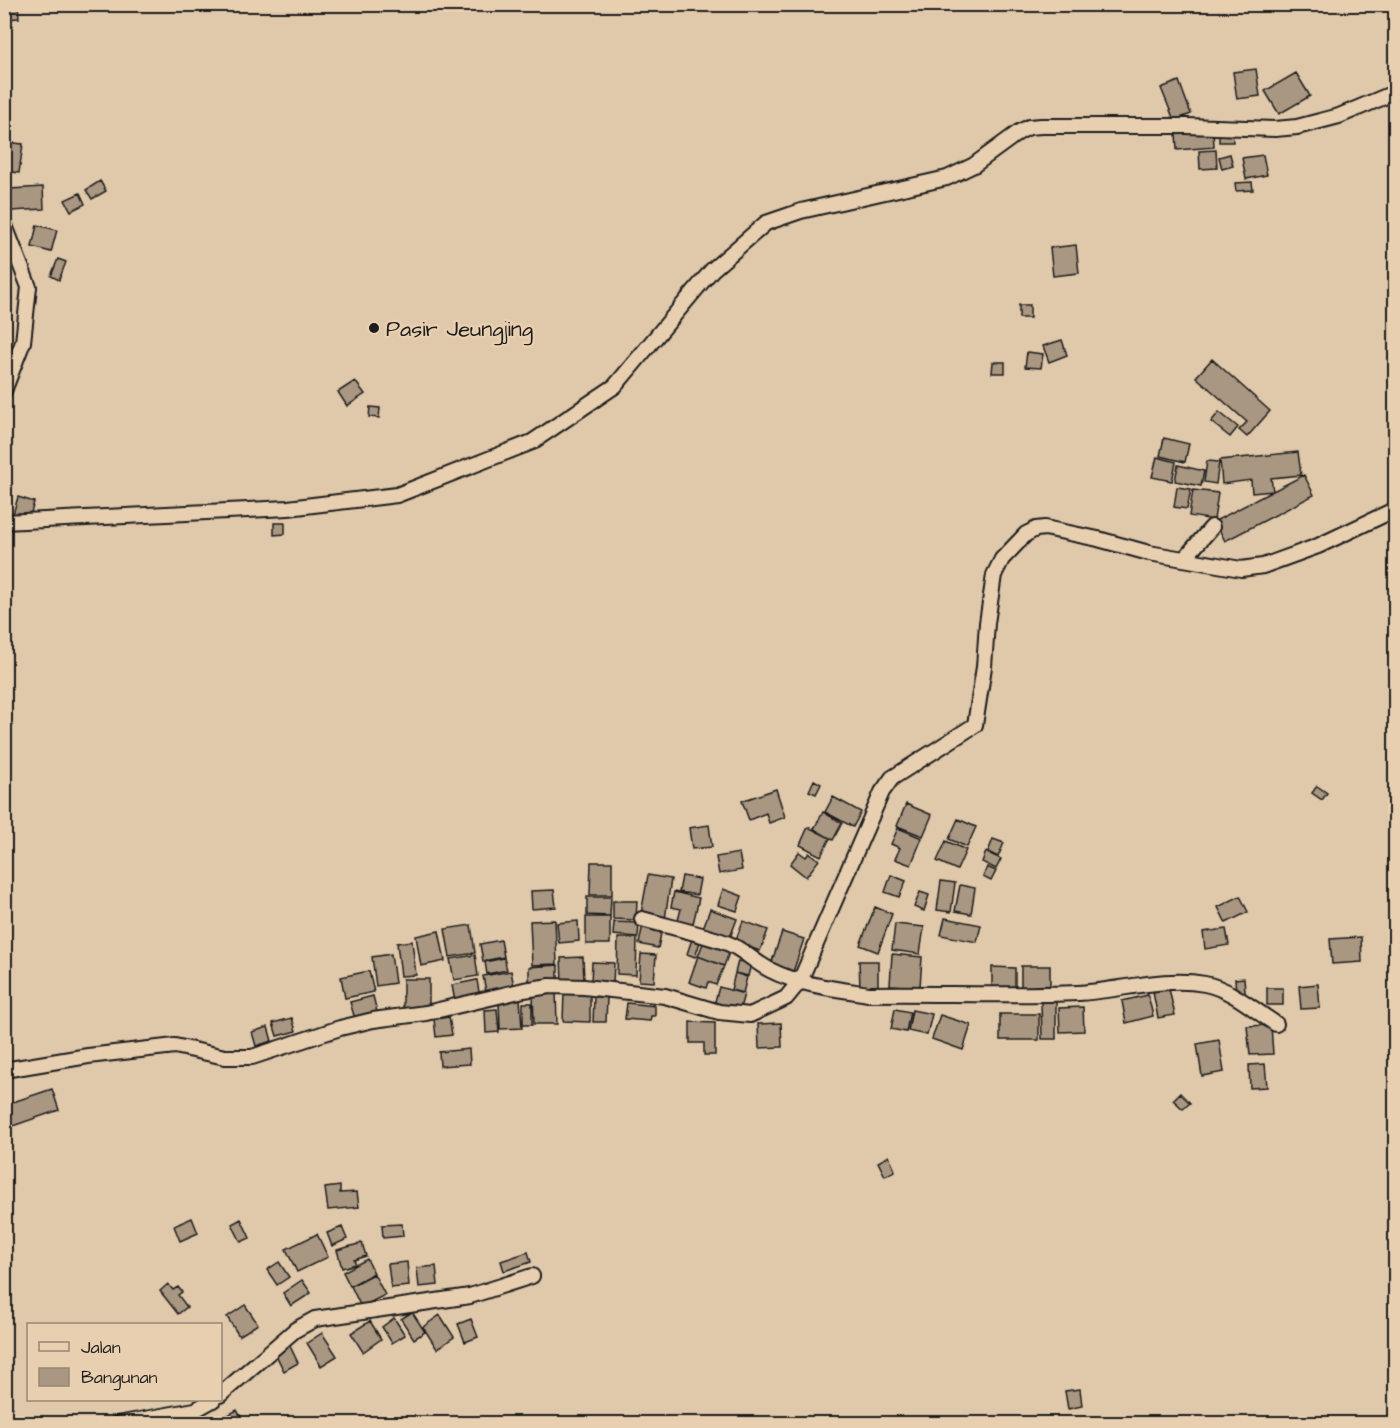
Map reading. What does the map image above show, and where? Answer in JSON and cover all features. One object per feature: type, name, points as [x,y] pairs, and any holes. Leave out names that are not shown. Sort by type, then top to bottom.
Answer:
[{"type":"street","points":[[4,522],[288,508],[397,495],[532,442],[615,386],[711,270],[766,223],[801,211],[947,178],[974,165],[1029,127],[1187,126],[1275,129],[1297,127],[1339,116],[1395,92]]},
{"type":"street","points":[[4,223],[29,287],[23,342],[4,391]]},
{"type":"street","points":[[4,1070],[88,1056],[175,1046],[225,1057],[252,1057],[362,1023],[550,986],[584,987],[665,996],[719,1012],[750,1015],[786,998],[800,981],[882,792],[892,778],[975,724],[994,575],[1002,559],[1026,534],[1045,528],[1184,559],[1241,569],[1263,566],[1318,546],[1395,509]]},
{"type":"street","points":[[1184,559],[1212,527]]},
{"type":"street","points":[[642,919],[728,943],[771,971],[800,981],[868,994],[1080,993],[1186,982],[1207,985],[1231,994],[1276,1024]]},
{"type":"street","points":[[222,1393],[294,1330],[315,1319],[471,1296],[532,1276]]},
{"type":"street","points":[[117,1424],[195,1410],[211,1401]]},
{"type":"building","points":[[4,4],[18,4],[19,18],[5,19]]},
{"type":"building","points":[[1256,69],[1260,96],[1237,99],[1233,72]]},
{"type":"building","points":[[1296,73],[1310,96],[1279,114],[1265,91]]},
{"type":"building","points":[[1179,81],[1191,114],[1174,120],[1161,88]]},
{"type":"building","points":[[1232,129],[1233,142],[1219,142],[1219,130]]},
{"type":"building","points":[[1213,130],[1214,147],[1177,150],[1176,133]]},
{"type":"building","points":[[4,142],[23,144],[19,173],[4,171]]},
{"type":"building","points":[[1216,150],[1217,168],[1200,169],[1199,151]]},
{"type":"building","points":[[1230,154],[1233,166],[1222,169],[1219,157]]},
{"type":"building","points":[[1263,155],[1267,175],[1246,179],[1242,158]]},
{"type":"building","points":[[100,181],[106,191],[92,199],[86,190]]},
{"type":"building","points":[[1252,182],[1253,190],[1236,191],[1235,183]]},
{"type":"building","points":[[43,187],[44,209],[11,211],[10,189]]},
{"type":"building","points":[[80,193],[85,204],[71,211],[65,200]]},
{"type":"building","points":[[37,225],[57,230],[51,252],[32,247]]},
{"type":"building","points":[[1076,245],[1079,273],[1053,276],[1050,248]]},
{"type":"building","points":[[58,259],[66,262],[59,280],[51,276]]},
{"type":"building","points":[[1019,305],[1030,305],[1030,318],[1019,318]]},
{"type":"building","points":[[1062,340],[1067,355],[1049,362],[1043,346]]},
{"type":"building","points":[[1027,352],[1043,354],[1041,368],[1025,367]]},
{"type":"building","points":[[1212,359],[1270,411],[1247,437],[1239,430],[1247,422],[1196,377]]},
{"type":"building","points":[[993,362],[1005,362],[1005,373],[992,373]]},
{"type":"building","points":[[355,381],[365,394],[347,406],[338,392]]},
{"type":"building","points":[[370,407],[380,408],[379,418],[369,417]]},
{"type":"building","points":[[1219,412],[1238,427],[1230,437],[1211,422]]},
{"type":"building","points":[[1164,438],[1189,444],[1185,462],[1160,456]]},
{"type":"building","points":[[1298,452],[1301,475],[1271,478],[1273,491],[1252,493],[1251,480],[1222,484],[1220,460]]},
{"type":"building","points":[[1157,457],[1176,462],[1172,481],[1152,477]]},
{"type":"building","points":[[1207,461],[1219,462],[1216,484],[1204,482]]},
{"type":"building","points":[[1178,465],[1204,471],[1201,486],[1175,481]]},
{"type":"building","points":[[1304,475],[1314,495],[1225,541],[1215,521]]},
{"type":"building","points":[[1177,487],[1191,489],[1187,509],[1174,507]]},
{"type":"building","points":[[1193,490],[1218,493],[1214,520],[1189,516]]},
{"type":"building","points":[[18,497],[34,502],[29,520],[13,514]]},
{"type":"building","points":[[274,523],[285,523],[285,534],[274,535]]},
{"type":"building","points":[[814,780],[821,784],[816,794],[809,791]]},
{"type":"building","points":[[1317,786],[1327,793],[1322,800],[1312,793]]},
{"type":"building","points":[[776,789],[785,817],[769,823],[766,813],[749,820],[742,801]]},
{"type":"building","points":[[833,797],[861,812],[853,827],[825,812]]},
{"type":"building","points":[[906,804],[932,815],[923,836],[897,826]]},
{"type":"building","points":[[823,812],[842,823],[833,840],[814,829]]},
{"type":"building","points":[[958,819],[976,827],[967,847],[949,839]]},
{"type":"building","points":[[709,825],[712,847],[692,849],[689,828]]},
{"type":"building","points":[[808,827],[830,838],[821,856],[800,845]]},
{"type":"building","points":[[898,828],[922,838],[911,865],[895,859],[900,848],[891,844]]},
{"type":"building","points":[[993,839],[1004,843],[998,857],[988,852]]},
{"type":"building","points":[[946,841],[966,850],[957,870],[937,861]]},
{"type":"building","points":[[799,852],[806,857],[809,853],[819,860],[806,877],[790,864]]},
{"type":"building","points":[[986,852],[1001,859],[996,869],[982,862]]},
{"type":"building","points":[[739,853],[742,870],[719,874],[716,857]]},
{"type":"building","points":[[591,862],[612,862],[612,895],[590,895]]},
{"type":"building","points":[[987,867],[996,871],[991,881],[983,877]]},
{"type":"building","points":[[648,875],[671,879],[665,919],[641,914]]},
{"type":"building","points":[[891,875],[906,881],[899,897],[885,892]]},
{"type":"building","points":[[682,876],[700,879],[697,895],[679,892]]},
{"type":"building","points":[[941,881],[955,883],[951,912],[937,910]]},
{"type":"building","points":[[960,885],[975,888],[971,914],[955,911]]},
{"type":"building","points":[[723,889],[742,896],[737,911],[718,905]]},
{"type":"building","points":[[554,890],[556,907],[532,909],[531,891]]},
{"type":"building","points":[[674,892],[699,898],[692,928],[677,924],[681,909],[671,907]]},
{"type":"building","points":[[920,892],[929,895],[924,911],[914,907]]},
{"type":"building","points":[[1240,896],[1248,912],[1226,923],[1218,907]]},
{"type":"building","points":[[587,897],[611,897],[610,916],[587,915]]},
{"type":"building","points":[[613,901],[637,901],[636,920],[613,919]]},
{"type":"building","points":[[875,907],[892,914],[878,952],[860,945]]},
{"type":"building","points":[[710,909],[737,919],[729,940],[702,931]]},
{"type":"building","points":[[586,917],[610,917],[610,944],[586,944]]},
{"type":"building","points":[[945,918],[981,925],[977,942],[941,935]]},
{"type":"building","points":[[555,920],[557,964],[532,965],[530,921]]},
{"type":"building","points":[[578,921],[579,941],[559,943],[557,923]]},
{"type":"building","points":[[743,921],[768,930],[760,951],[735,942]]},
{"type":"building","points":[[614,922],[639,923],[638,937],[613,935]]},
{"type":"building","points":[[643,924],[662,929],[658,948],[639,944]]},
{"type":"building","points":[[895,924],[924,927],[920,954],[892,950]]},
{"type":"building","points":[[471,925],[475,953],[450,957],[445,929]]},
{"type":"building","points":[[1226,929],[1229,945],[1205,949],[1203,932]]},
{"type":"building","points":[[439,931],[445,961],[421,966],[416,936]]},
{"type":"building","points":[[782,932],[804,939],[793,972],[771,964]]},
{"type":"building","points":[[1361,937],[1362,962],[1332,964],[1330,939]]},
{"type":"building","points":[[618,938],[637,938],[636,975],[617,974]]},
{"type":"building","points":[[692,939],[700,942],[695,957],[687,954]]},
{"type":"building","points":[[501,940],[504,957],[483,961],[480,944]]},
{"type":"building","points":[[412,941],[416,975],[401,976],[397,943]]},
{"type":"building","points":[[704,941],[730,950],[724,966],[698,956]]},
{"type":"building","points":[[391,954],[395,983],[376,986],[372,957]]},
{"type":"building","points":[[641,954],[656,955],[654,982],[639,981]]},
{"type":"building","points":[[892,954],[922,957],[920,987],[890,985]]},
{"type":"building","points":[[475,955],[478,976],[454,980],[450,959]]},
{"type":"building","points":[[698,956],[724,966],[716,985],[708,982],[706,988],[689,982]]},
{"type":"building","points":[[583,957],[584,981],[562,982],[561,958]]},
{"type":"building","points":[[504,958],[507,970],[487,974],[485,962]]},
{"type":"building","points":[[738,961],[751,964],[748,976],[735,973]]},
{"type":"building","points":[[859,961],[878,961],[878,987],[860,987]]},
{"type":"building","points":[[592,962],[614,963],[613,984],[591,982]]},
{"type":"building","points":[[558,965],[558,983],[529,984],[529,967]]},
{"type":"building","points":[[1021,966],[1050,966],[1050,989],[1021,989]]},
{"type":"building","points":[[992,967],[1015,968],[1015,989],[992,989]]},
{"type":"building","points":[[369,971],[374,992],[345,998],[341,977]]},
{"type":"building","points":[[511,971],[515,992],[487,997],[483,976]]},
{"type":"building","points":[[735,973],[747,977],[743,993],[731,990]]},
{"type":"building","points":[[1244,978],[1245,992],[1236,993],[1235,979]]},
{"type":"building","points":[[403,979],[429,979],[429,1009],[403,1009]]},
{"type":"building","points":[[477,980],[480,998],[455,1002],[452,985]]},
{"type":"building","points":[[1318,984],[1320,1008],[1301,1009],[1299,986]]},
{"type":"building","points":[[719,987],[744,994],[739,1012],[714,1005]]},
{"type":"building","points":[[1267,988],[1283,988],[1283,1005],[1267,1005]]},
{"type":"building","points":[[1169,989],[1175,1015],[1158,1018],[1153,992]]},
{"type":"building","points":[[556,992],[557,1024],[534,1024],[533,993]]},
{"type":"building","points":[[564,993],[590,994],[590,1022],[563,1021]]},
{"type":"building","points":[[1148,995],[1153,1016],[1126,1023],[1122,1001]]},
{"type":"building","points":[[373,996],[377,1012],[355,1019],[350,1002]]},
{"type":"building","points":[[594,997],[607,997],[606,1022],[593,1022]]},
{"type":"building","points":[[520,999],[522,1028],[500,1029],[499,1000]]},
{"type":"building","points":[[1041,1002],[1056,1002],[1056,1039],[1042,1039]]},
{"type":"building","points":[[523,1003],[532,1003],[532,1025],[523,1025]]},
{"type":"building","points":[[627,1003],[655,1006],[655,1016],[651,1016],[650,1021],[625,1019]]},
{"type":"building","points":[[1083,1007],[1084,1031],[1060,1032],[1059,1008]]},
{"type":"building","points":[[497,1009],[499,1032],[486,1033],[485,1010]]},
{"type":"building","points":[[895,1009],[910,1012],[906,1032],[891,1029]]},
{"type":"building","points":[[912,1010],[932,1014],[927,1035],[908,1031]]},
{"type":"building","points":[[1000,1014],[1039,1014],[1039,1040],[1000,1040]]},
{"type":"building","points":[[940,1015],[971,1025],[963,1050],[932,1039]]},
{"type":"building","points":[[449,1017],[452,1035],[436,1037],[434,1019]]},
{"type":"building","points":[[292,1018],[296,1031],[277,1036],[273,1023]]},
{"type":"building","points":[[690,1022],[715,1023],[715,1055],[704,1055],[704,1043],[690,1043]]},
{"type":"building","points":[[781,1023],[782,1047],[759,1048],[758,1024]]},
{"type":"building","points":[[1271,1025],[1273,1054],[1250,1055],[1247,1026]]},
{"type":"building","points":[[268,1027],[272,1041],[256,1046],[252,1032]]},
{"type":"building","points":[[1219,1040],[1224,1072],[1202,1076],[1197,1044]]},
{"type":"building","points":[[469,1049],[470,1064],[440,1066],[439,1052]]},
{"type":"building","points":[[1265,1064],[1267,1087],[1250,1088],[1249,1065]]},
{"type":"building","points":[[52,1089],[59,1110],[4,1129],[4,1105]]},
{"type":"building","points":[[1180,1093],[1190,1103],[1183,1109],[1173,1100]]},
{"type":"building","points":[[889,1156],[895,1171],[885,1176],[878,1162]]},
{"type":"building","points":[[340,1186],[340,1193],[357,1192],[359,1207],[328,1210],[325,1188]]},
{"type":"building","points":[[192,1218],[198,1233],[180,1241],[174,1226]]},
{"type":"building","points":[[241,1219],[250,1238],[241,1242],[232,1224]]},
{"type":"building","points":[[402,1224],[403,1236],[383,1238],[382,1225]]},
{"type":"building","points":[[342,1227],[347,1239],[332,1246],[327,1233]]},
{"type":"building","points":[[317,1234],[328,1257],[297,1272],[286,1249]]},
{"type":"building","points":[[362,1243],[366,1256],[354,1260],[356,1264],[342,1268],[337,1250]]},
{"type":"building","points":[[528,1252],[531,1262],[504,1271],[501,1261]]},
{"type":"building","points":[[367,1259],[374,1273],[350,1286],[343,1272]]},
{"type":"building","points":[[279,1262],[289,1277],[277,1285],[267,1270]]},
{"type":"building","points":[[407,1262],[409,1286],[391,1288],[388,1264]]},
{"type":"building","points":[[436,1266],[438,1285],[419,1287],[417,1268]]},
{"type":"building","points":[[374,1274],[385,1295],[361,1307],[351,1286]]},
{"type":"building","points":[[302,1280],[311,1293],[291,1306],[283,1293]]},
{"type":"building","points":[[168,1284],[173,1290],[178,1287],[182,1292],[178,1295],[187,1307],[178,1314],[160,1291]]},
{"type":"building","points":[[245,1305],[258,1324],[239,1336],[227,1317]]},
{"type":"building","points":[[412,1312],[425,1332],[414,1339],[401,1319]]},
{"type":"building","points":[[440,1315],[454,1337],[437,1349],[423,1327]]},
{"type":"building","points":[[394,1318],[405,1335],[392,1343],[382,1327]]},
{"type":"building","points":[[471,1319],[478,1337],[465,1342],[458,1324]]},
{"type":"building","points":[[370,1321],[381,1339],[363,1352],[351,1333]]},
{"type":"building","points":[[322,1333],[337,1356],[321,1366],[307,1343]]},
{"type":"building","points":[[289,1344],[298,1363],[284,1371],[274,1351]]},
{"type":"building","points":[[1080,1389],[1082,1406],[1068,1409],[1065,1391]]},
{"type":"building","points":[[237,1410],[245,1424],[224,1424],[221,1419]]},
{"type":"place","name":"Pasir Jeungjing","points":[[374,328]]}]
